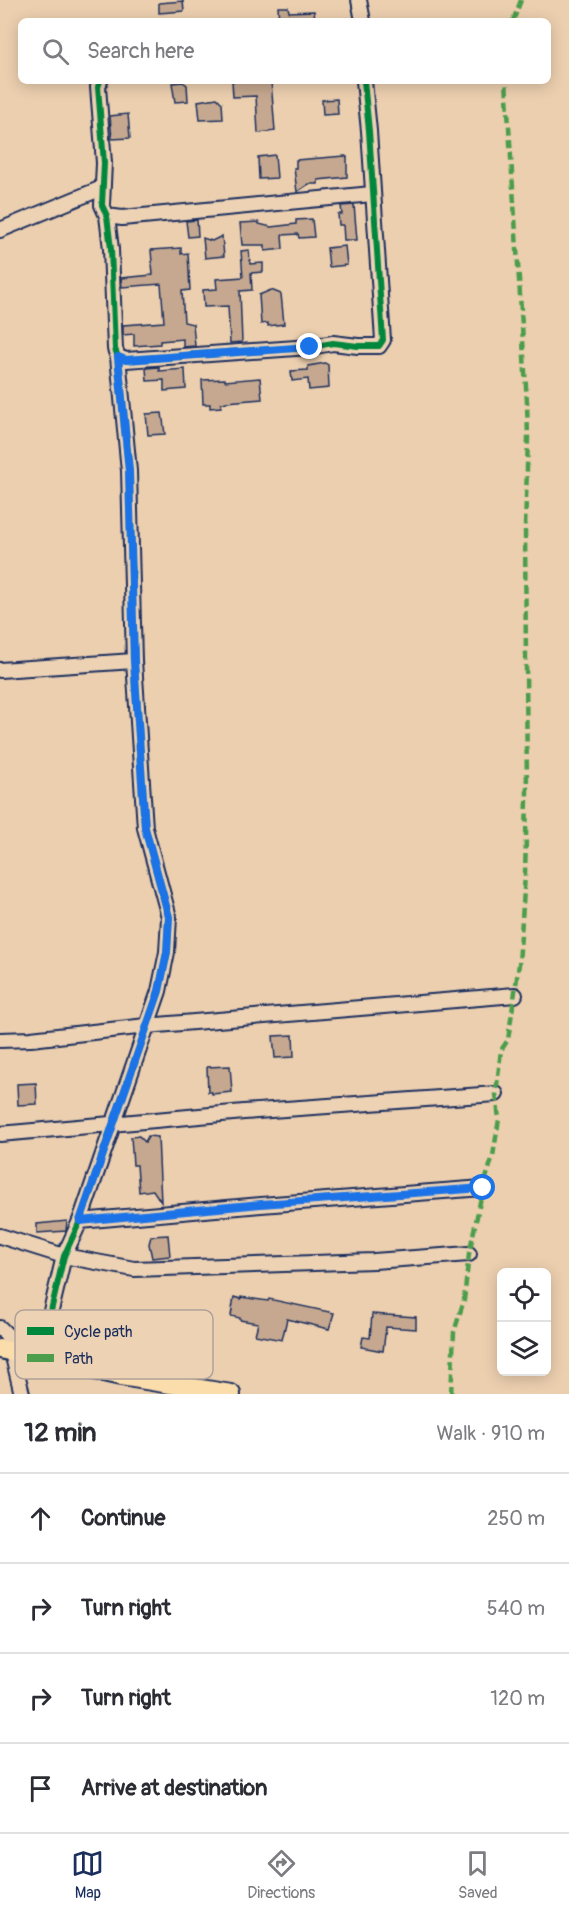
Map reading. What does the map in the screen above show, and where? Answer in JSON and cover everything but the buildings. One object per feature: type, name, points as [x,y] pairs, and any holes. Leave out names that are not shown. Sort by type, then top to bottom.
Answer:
[{"type":"main road","points":[[139,1379],[224,1394]]},
{"type":"street","points":[[359,0],[362,18]]},
{"type":"street","points":[[51,1310],[64,1256],[80,1221],[159,991],[167,952],[169,917],[145,828],[134,661],[129,471],[118,357],[115,349],[111,249],[102,188],[104,163],[99,84]]},
{"type":"street","points":[[118,357],[126,360],[288,349],[333,343],[379,346],[383,340],[364,84]]},
{"type":"street","points":[[0,230],[102,188]]},
{"type":"street","points":[[87,195],[95,195],[105,211],[122,219],[372,194]]},
{"type":"street","points":[[0,670],[134,661]]},
{"type":"street","points":[[0,1040],[515,995]]},
{"type":"street","points":[[0,1134],[496,1094]]},
{"type":"street","points":[[80,1221],[261,1204],[483,1188]]},
{"type":"street","points":[[0,1236],[64,1256],[134,1269],[469,1254]]},
{"type":"street","points":[[0,1328],[8,1336],[7,1351],[15,1374]]},
{"type":"street","points":[[17,1379],[22,1394]]},
{"type":"marked path","points":[[514,18],[521,0]]},
{"type":"marked path","points":[[451,1394],[454,1332],[464,1300],[469,1254],[483,1188],[493,1156],[499,1119],[496,1094],[501,1050],[508,1040],[519,964],[525,875],[527,798],[525,528],[528,438],[506,84]]},
{"type":"cycle path","points":[[99,84],[104,163],[102,205],[107,216],[111,249],[115,349],[118,357],[126,360],[310,347],[333,343],[379,346],[383,340],[364,84]]},
{"type":"cycle path","points":[[51,1310],[64,1256],[80,1221],[159,991],[167,952],[169,917],[145,828],[134,661],[129,471],[118,357]]},
{"type":"route","points":[[310,347],[126,360],[118,357],[129,471],[134,661],[145,828],[169,917],[167,952],[159,991],[80,1221],[261,1204],[483,1188]]}]
